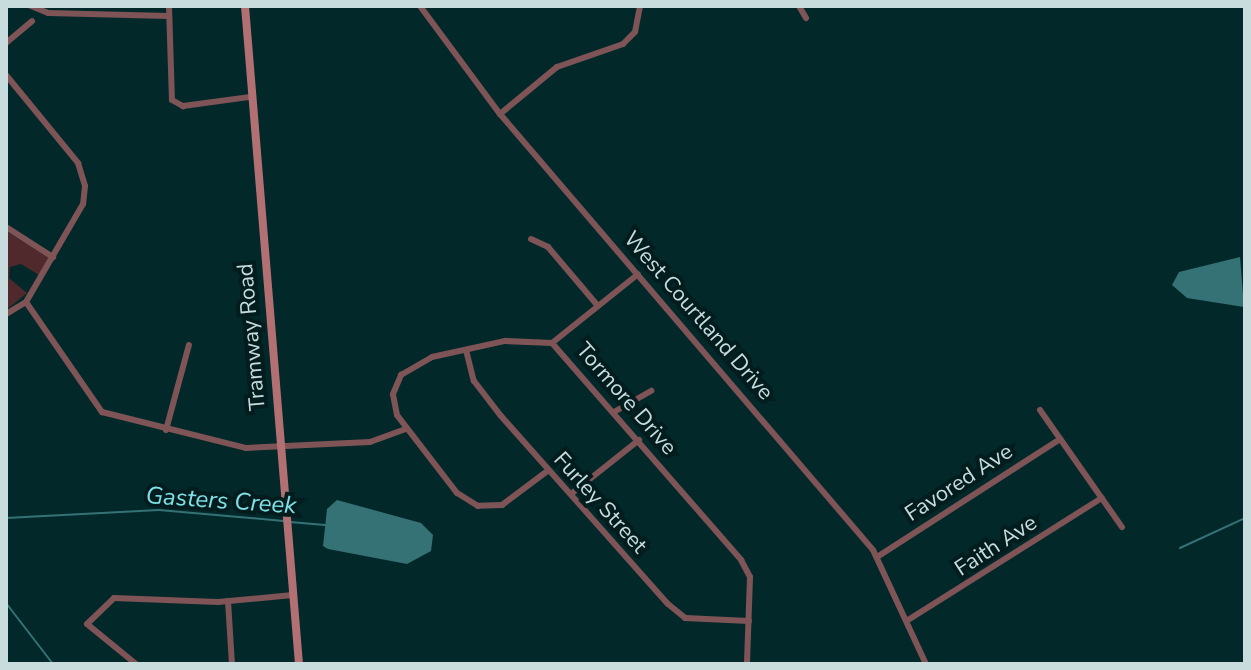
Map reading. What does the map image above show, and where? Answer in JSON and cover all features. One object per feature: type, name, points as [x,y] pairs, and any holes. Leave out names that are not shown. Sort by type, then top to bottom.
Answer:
[{"type":"main road","name":"Tramway Road","points":[[245,6],[250,97],[299,664]]},
{"type":"street","points":[[31,6],[48,13],[169,16]]},
{"type":"street","points":[[169,6],[172,100],[183,106],[250,97]]},
{"type":"street","name":"West Courtland Drive","points":[[420,6],[500,114],[877,557],[926,664]]},
{"type":"street","points":[[500,114],[557,67],[623,44],[635,32],[640,6]]},
{"type":"street","points":[[799,6],[806,18]]},
{"type":"street","points":[[6,43],[32,21]]},
{"type":"street","points":[[6,75],[83,174],[83,204],[26,302],[6,314]]},
{"type":"street","points":[[6,227],[53,257]]},
{"type":"street","points":[[531,239],[548,247],[598,306]]},
{"type":"street","points":[[552,343],[638,274]]},
{"type":"street","points":[[26,302],[91,404],[166,430],[229,447],[382,440],[406,429]]},
{"type":"street","name":"Tormore Drive","points":[[546,472],[502,505],[478,506],[457,493],[406,429],[393,394],[401,375],[432,357],[536,338],[552,343],[741,560],[750,577],[747,664]]},
{"type":"street","points":[[166,430],[189,345]]},
{"type":"street","name":"Furley Street","points":[[466,350],[474,381],[546,472],[571,494],[685,618],[749,621]]},
{"type":"street","points":[[614,412],[651,391]]},
{"type":"street","points":[[1040,410],[1122,527]]},
{"type":"street","name":"Favored Ave","points":[[877,557],[1060,439]]},
{"type":"street","points":[[571,494],[639,440]]},
{"type":"street","name":"Faith Ave","points":[[908,620],[1102,498]]},
{"type":"street","points":[[136,664],[87,624],[107,602],[135,595],[228,601],[293,595]]},
{"type":"street","points":[[228,601],[232,664]]},
{"type":"shaded area","points":[[6,231],[50,258],[39,275],[21,264],[10,267],[9,278],[27,293],[6,310]]},
{"type":"water","points":[[1240,257],[1244,307],[1187,298],[1172,285],[1179,272]]},
{"type":"water","points":[[337,500],[421,523],[433,535],[431,551],[407,564],[328,549],[323,546],[327,509]]},
{"type":"waterway","name":"Gasters Creek","points":[[6,518],[159,510],[284,521]]},
{"type":"waterway","points":[[1180,548],[1245,518]]},
{"type":"waterway","name":"Gasters Creek","points":[[290,522],[328,525]]},
{"type":"waterway","points":[[6,603],[53,664]]}]
